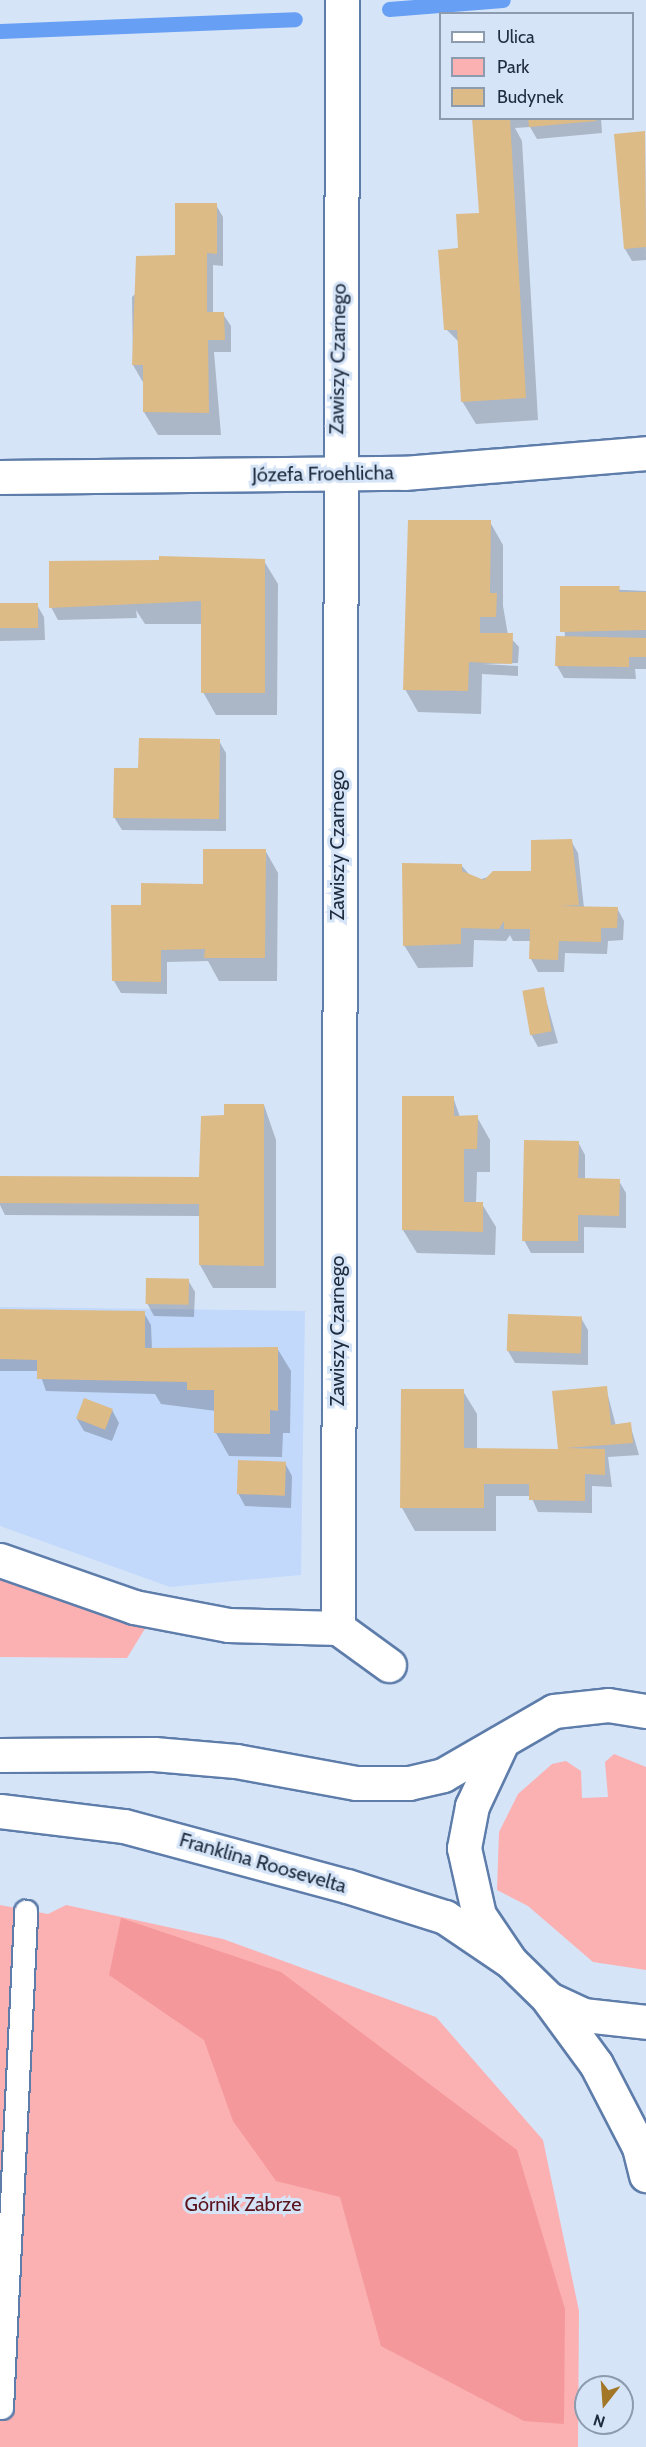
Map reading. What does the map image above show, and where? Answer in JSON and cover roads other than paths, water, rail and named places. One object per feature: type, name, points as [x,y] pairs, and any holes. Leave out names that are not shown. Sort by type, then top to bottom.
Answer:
[{"type":"street","name":"Zawiszy Czarnego","points":[[338,1628],[338,475],[342,0]]},
{"type":"street","name":"Józefa Froehlicha","points":[[0,477],[338,475],[646,453]]},
{"type":"street","points":[[0,1560],[134,1608],[228,1625],[338,1628],[389,1665]]},
{"type":"street","points":[[0,1755],[153,1754],[236,1761],[356,1783],[409,1783],[443,1776],[504,1738],[577,1705],[646,1711]]},
{"type":"street","points":[[504,1738],[472,1806],[464,1848],[479,1915],[510,1961],[549,1999],[596,2064],[639,2147],[646,2175]]},
{"type":"street","name":"Franklina Roosevelta","points":[[0,1810],[124,1826],[347,1886],[445,1917],[510,1961]]},
{"type":"street","points":[[549,1999],[584,2015],[646,2022]]},
{"type":"lane","points":[[2,2408],[2,2364],[26,1911]]},
{"type":"waterway","points":[[389,9],[503,0]]},
{"type":"waterway","points":[[0,31],[295,19]]},
{"type":"park label","name":"Górnik Zabrze","points":[[243,2204]]}]
